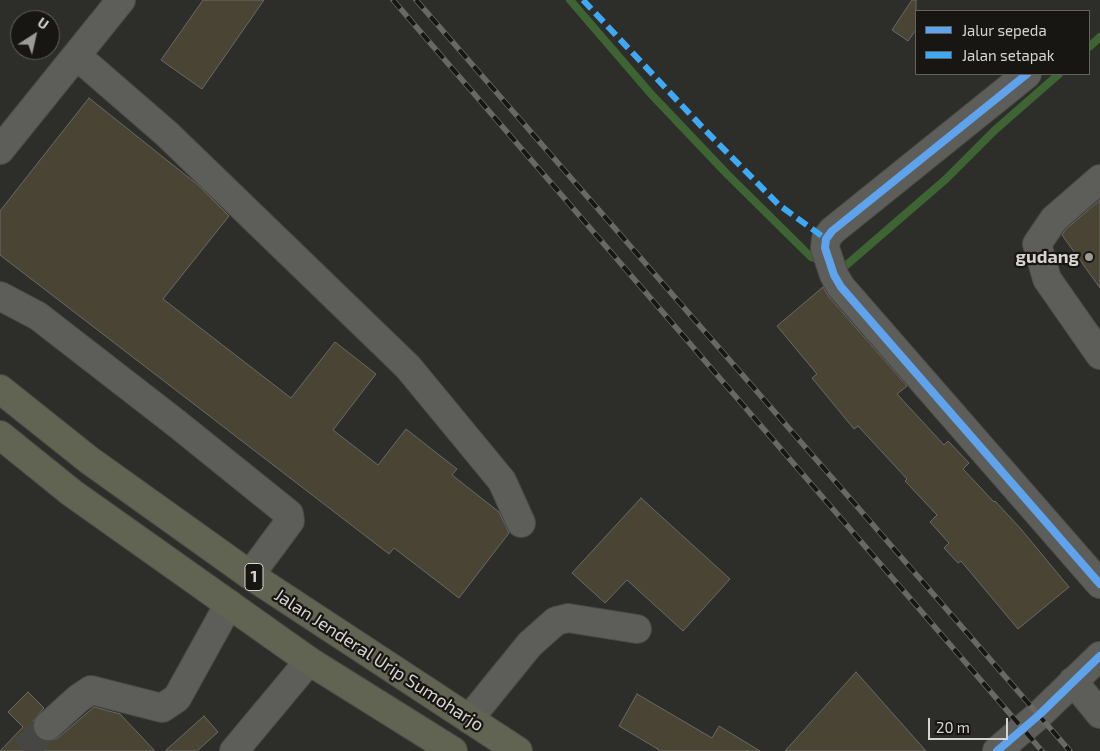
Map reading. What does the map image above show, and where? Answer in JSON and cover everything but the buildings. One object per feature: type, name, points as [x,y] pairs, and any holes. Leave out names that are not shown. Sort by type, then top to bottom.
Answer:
[{"type":"highway","name":"Jalan Jenderal Urip Sumoharjo","points":[[0,389],[89,460],[250,575],[518,751]]},
{"type":"highway","name":"Jalan Jenderal Urip Sumoharjo","points":[[0,435],[72,493],[309,661],[453,751]]},
{"type":"street","points":[[0,150],[121,0]]},
{"type":"street","points":[[77,56],[167,134],[408,368],[502,481],[521,523]]},
{"type":"street","points":[[1026,75],[832,230],[826,239],[825,248],[840,288],[1100,584]]},
{"type":"street","points":[[1100,179],[1054,218],[1037,244],[1047,279],[1100,355]]},
{"type":"street","points":[[0,296],[38,316],[289,514],[290,521],[250,575]]},
{"type":"street","points":[[48,726],[79,698],[91,690],[162,708],[177,698],[230,604]]},
{"type":"street","points":[[469,719],[530,644],[556,620],[568,618],[637,629]]},
{"type":"street","points":[[997,751],[1039,715],[1100,656]]},
{"type":"street","points":[[234,751],[309,661]]},
{"type":"street","points":[[1073,681],[1100,714]]},
{"type":"waterway","points":[[570,0],[651,94],[727,174],[811,257],[823,261]]},
{"type":"waterway","points":[[1090,46],[1100,37]]},
{"type":"waterway","points":[[836,266],[843,268],[946,179],[995,130],[1058,75]]},
{"type":"tunnel","points":[[24,751],[48,726]]},
{"type":"railway","points":[[393,0],[1042,751]]},
{"type":"railway","points":[[416,0],[1070,751]]},
{"type":"marked path","points":[[583,0],[704,129],[779,205],[826,239]]},
{"type":"cycle path","points":[[1026,75],[832,231],[826,239],[825,248],[834,275],[841,287],[1100,584]]},
{"type":"cycle path","points":[[997,751],[1039,715],[1100,656]]},
{"type":"place","name":"gudang","points":[[1089,257]]}]
